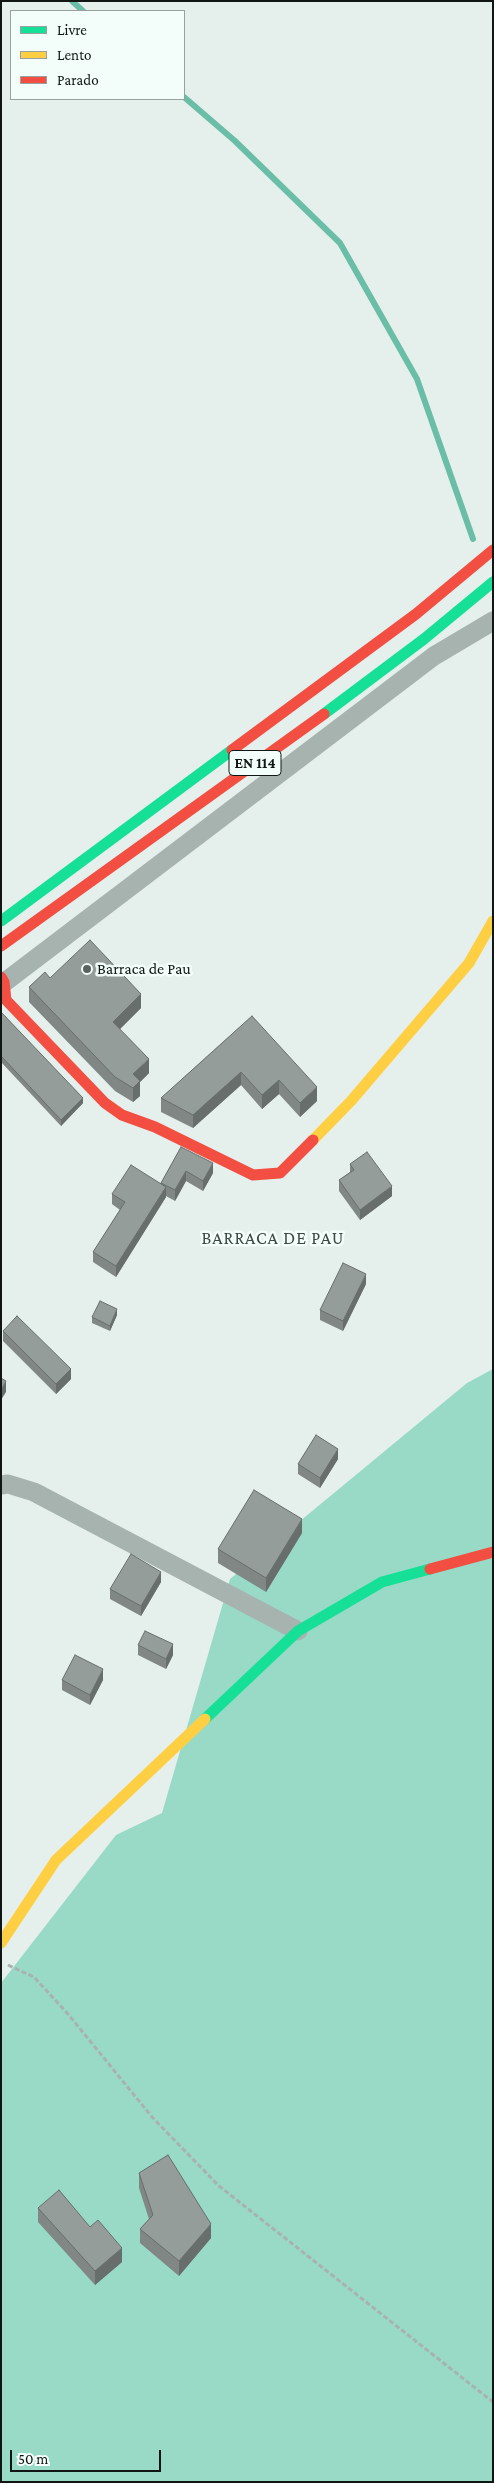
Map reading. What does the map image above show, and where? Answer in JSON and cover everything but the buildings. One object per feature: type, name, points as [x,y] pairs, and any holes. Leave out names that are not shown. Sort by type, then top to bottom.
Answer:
[{"type":"street","name":"EN 114","points":[[1,921],[416,614],[493,550]]},
{"type":"street","name":"EN 114","points":[[1,946],[339,703],[493,582]]},
{"type":"street","points":[[493,622],[434,656],[2,981],[6,1000],[105,1103],[122,1115],[155,1127],[253,1175],[280,1173],[351,1101],[469,963],[493,921]]},
{"type":"street","points":[[1,1485],[8,1484],[34,1492],[298,1630]]},
{"type":"street","points":[[1,1942],[56,1860],[298,1630],[382,1582],[493,1552]]},
{"type":"path","points":[[1,1962],[34,1977],[68,2014],[152,2117],[219,2186],[493,2402]]},
{"type":"green space","points":[[493,1369],[493,2482],[1,2482],[1,1983],[116,1835],[162,1813],[230,1579],[467,1383]]},
{"type":"waterway","points":[[72,1],[82,10]]},
{"type":"waterway","points":[[185,98],[235,141],[340,243],[417,379],[473,539]]},
{"type":"traffic: fast","points":[[324,714],[424,639],[493,582]]},
{"type":"traffic: fast","points":[[1,921],[232,750]]},
{"type":"traffic: fast","points":[[205,1719],[298,1631],[382,1582],[430,1569]]},
{"type":"traffic: slow","points":[[313,1140],[351,1101],[469,963],[493,921]]},
{"type":"traffic: slow","points":[[1,1943],[56,1860],[205,1719]]},
{"type":"traffic: jam","points":[[232,750],[416,614],[493,550]]},
{"type":"traffic: jam","points":[[1,946],[324,714]]},
{"type":"traffic: jam","points":[[1,977],[4,982],[6,1000],[105,1103],[122,1115],[155,1127],[253,1175],[280,1173],[313,1140]]},
{"type":"traffic: jam","points":[[430,1569],[493,1552]]},
{"type":"place","name":"Barraca de Pau","points":[[87,969]]},
{"type":"district","name":"BARRACA DE PAU","points":[[273,1238]]}]
